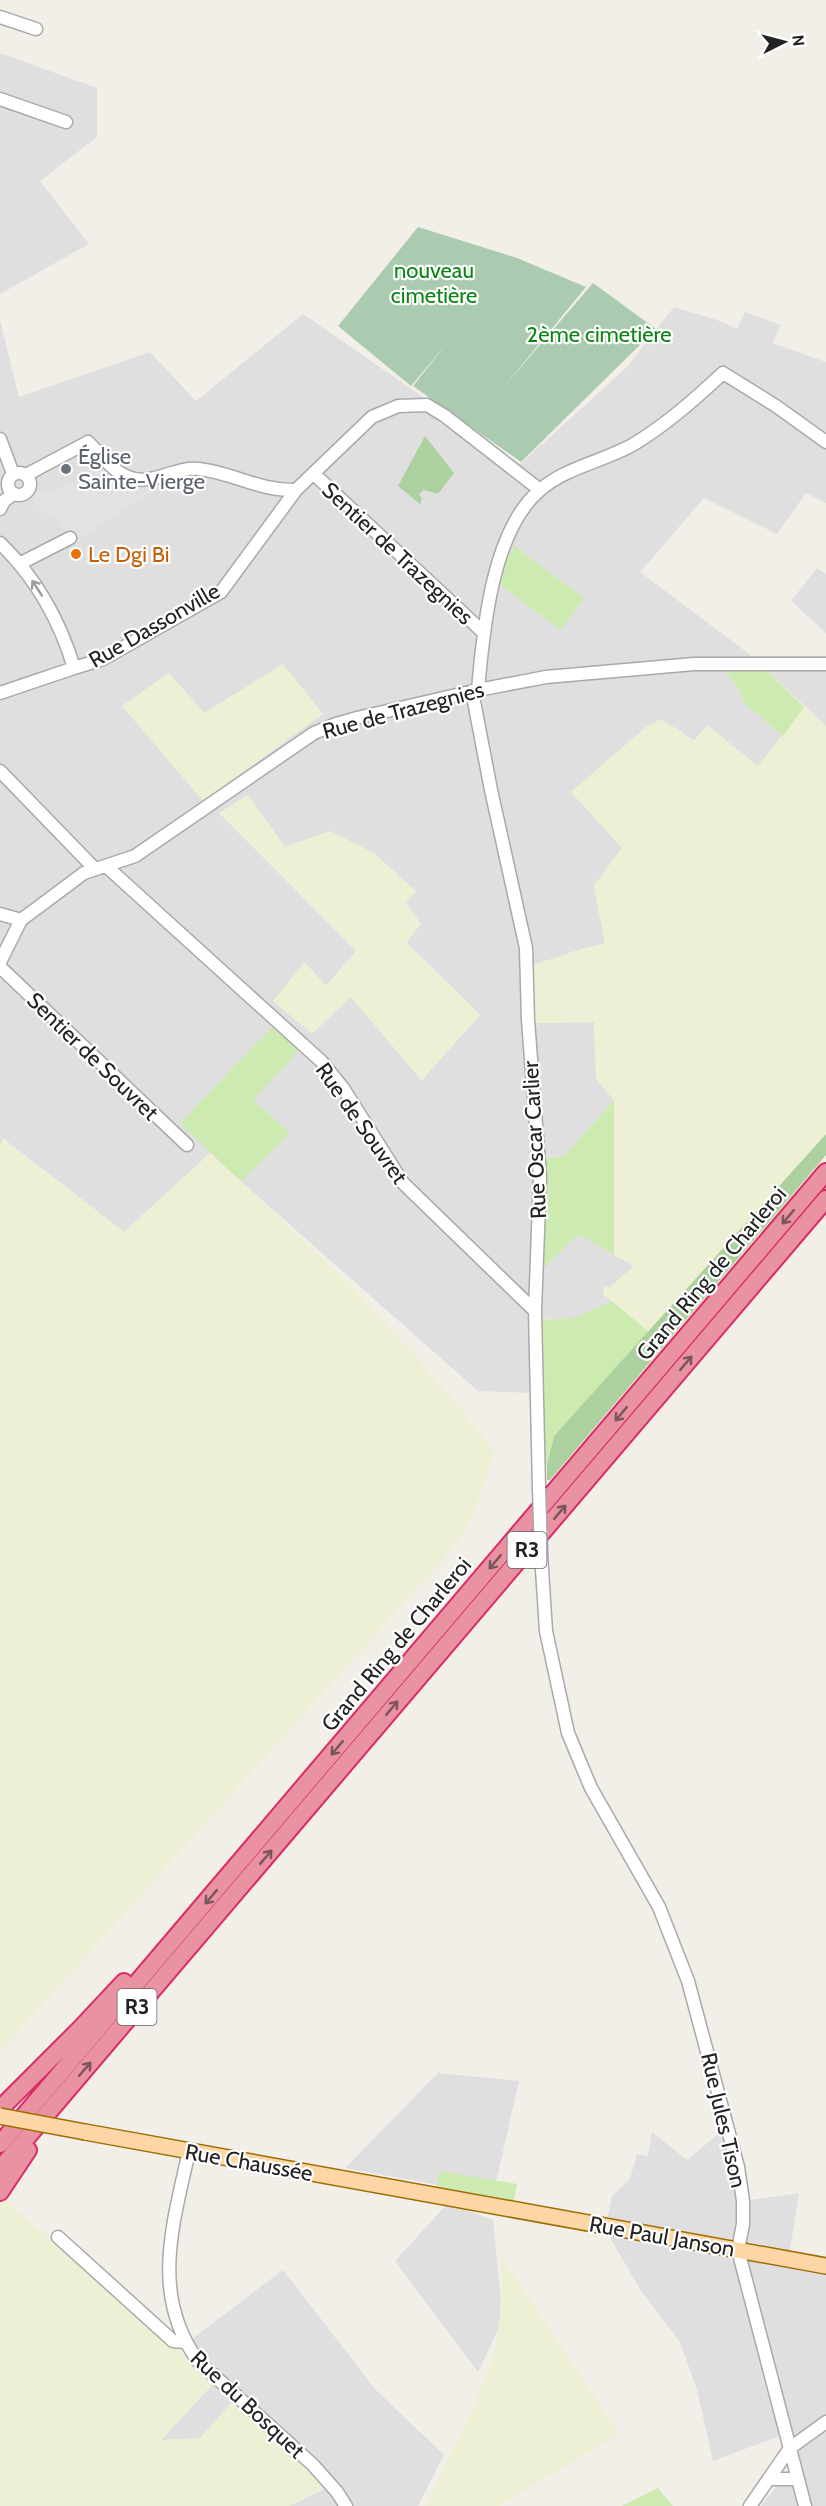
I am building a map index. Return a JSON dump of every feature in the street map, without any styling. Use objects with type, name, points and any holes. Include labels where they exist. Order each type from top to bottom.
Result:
[{"type":"highway","name":"Grand Ring de Charleroi","points":[[0,2144],[826,1172]]},
{"type":"highway","name":"Grand Ring de Charleroi","points":[[0,2169],[826,1199]]},
{"type":"highway","points":[[0,2109],[79,2030],[157,1946],[176,1937]]},
{"type":"highway","points":[[0,2192],[31,2146],[47,2114]]},
{"type":"main road","name":"Rue Chaussée","points":[[0,2116],[499,2207]]},
{"type":"main road","name":"Rue Paul Janson","points":[[499,2207],[826,2266]]},
{"type":"street","points":[[0,17],[36,29]]},
{"type":"street","points":[[0,99],[66,122]]},
{"type":"street","points":[[540,490],[556,479],[633,445],[677,414],[723,374],[776,406],[826,442]]},
{"type":"street","name":"Rue Dassonville","points":[[0,693],[104,659],[221,592],[296,490],[372,417],[398,406],[427,405],[445,416],[540,490]]},
{"type":"street","points":[[0,440],[13,474],[7,485],[8,495],[0,509]]},
{"type":"street","points":[[13,474],[26,475],[88,442],[109,464],[134,479],[150,479],[178,471],[198,469],[276,491],[296,490]]},
{"type":"street","name":"Sentier de Trazegnies","points":[[314,474],[483,632]]},
{"type":"street","points":[[8,495],[20,496],[28,492],[30,483],[26,475]]},
{"type":"street","name":"Rue Oscar Carlier","points":[[540,490],[527,504],[515,524],[497,563],[483,632],[475,690],[491,790],[526,948],[528,1020],[540,1177],[535,1311],[541,1554],[546,1631]]},
{"type":"street","points":[[0,534],[4,547],[50,608],[65,639],[74,668]]},
{"type":"street","points":[[19,564],[70,538]]},
{"type":"street","name":"Rue de Trazegnies","points":[[21,920],[100,867],[135,856],[314,733],[336,724],[475,690],[546,677],[694,664],[826,664]]},
{"type":"street","name":"Rue de Souvret","points":[[0,771],[100,867],[321,1061],[349,1096],[403,1183],[535,1311]]},
{"type":"street","points":[[0,914],[21,920],[0,963]]},
{"type":"street","name":"Sentier de Souvret","points":[[0,967],[187,1144]]},
{"type":"street","name":"Rue Jules Tison","points":[[546,1631],[567,1733],[591,1788],[659,1907],[688,1981],[738,2167],[743,2213],[738,2250],[805,2506]]},
{"type":"street","name":"Rue du Bosquet","points":[[189,2151],[169,2252],[168,2275],[174,2318],[184,2342],[198,2361],[313,2465],[346,2506]]},
{"type":"street","points":[[58,2236],[173,2341],[184,2342]]},
{"type":"street","points":[[750,2506],[790,2448],[826,2422]]},
{"type":"street","points":[[769,2480],[798,2478]]},
{"type":"shaded area","points":[[0,53],[97,88],[97,137],[40,181],[89,244],[0,294]]},
{"type":"shaded area","points":[[674,307],[717,320],[737,329],[745,312],[781,325],[772,343],[826,362],[826,503],[806,493],[777,534],[704,498],[640,572],[752,656],[826,656],[826,726],[763,667],[725,670],[740,691],[743,702],[783,736],[758,766],[707,726],[694,741],[675,727],[622,848],[594,886],[605,943],[568,953],[533,1023],[594,1022],[596,1079],[614,1100],[564,1156],[547,1157],[541,1269],[579,1234],[634,1266],[603,1294],[612,1301],[574,1318],[531,1320],[533,1393],[478,1391],[210,1154],[124,1232],[4,1139],[0,1145],[0,320],[19,397],[150,352],[196,401],[303,314],[520,464],[626,368]],"holes":[[[282,665],[203,800],[204,714]],[[248,796],[285,847],[406,942],[480,1015],[422,1080],[351,997],[274,1001],[305,963],[326,986],[356,951],[220,813]]]},
{"type":"shaded area","points":[[98,459],[121,478],[181,473],[73,543],[53,514],[45,515],[28,498],[35,488],[48,494],[97,470]]},
{"type":"shaded area","points":[[817,568],[826,574],[826,633],[791,601]]},
{"type":"shaded area","points":[[438,2073],[519,2081],[493,2195],[345,2168]]},
{"type":"shaded area","points":[[724,2129],[737,2202],[799,2193],[788,2263],[826,2270],[826,2506],[761,2506],[789,2471],[779,2436],[713,2461],[697,2390],[680,2342],[640,2289],[605,2229],[612,2196],[630,2179],[637,2154],[648,2156],[652,2132],[687,2160]]},
{"type":"shaded area","points":[[448,2203],[493,2220],[503,2320],[478,2372],[395,2261]]},
{"type":"shaded area","points":[[283,2270],[376,2390],[444,2455],[418,2506],[289,2506],[335,2484],[241,2393],[200,2439],[161,2440],[221,2375],[189,2341]]},
{"type":"green space","points":[[418,227],[517,258],[586,287],[502,389],[593,283],[656,329],[521,462],[413,386],[447,343],[411,386],[338,326]]},
{"type":"green space","points":[[425,436],[454,473],[438,494],[424,490],[419,494],[422,499],[420,504],[398,486]]},
{"type":"green space","points":[[514,546],[584,598],[561,630],[500,585],[503,568]]},
{"type":"green space","points":[[283,664],[323,714],[203,801],[122,706],[169,673],[204,713]]},
{"type":"green space","points":[[763,667],[804,707],[783,736],[743,702],[740,691],[724,669]]},
{"type":"green space","points":[[804,707],[826,726],[826,1134],[649,1332],[603,1294],[604,1287],[610,1287],[634,1266],[614,1255],[614,1100],[596,1079],[594,1022],[532,1023],[531,965],[605,943],[594,886],[622,848],[571,792],[646,727],[661,719],[694,741],[707,725],[758,766]]},
{"type":"green space","points":[[248,795],[285,847],[330,831],[374,853],[416,891],[406,903],[421,924],[406,943],[480,1015],[421,1080],[351,997],[312,1034],[273,1001],[304,963],[326,986],[356,951],[219,813]]},
{"type":"green space","points":[[272,1027],[299,1050],[253,1100],[290,1133],[241,1181],[180,1123]]},
{"type":"green space","points":[[614,1100],[614,1255],[579,1234],[541,1270],[542,1158],[564,1156]]},
{"type":"green space","points":[[826,1134],[826,1155],[550,1480],[547,1480],[547,1465],[554,1436]]},
{"type":"green space","points":[[3,1139],[124,1232],[210,1153],[353,1287],[449,1394],[495,1452],[473,1516],[455,1546],[0,2052],[0,1145]]},
{"type":"green space","points":[[612,1301],[649,1332],[554,1436],[547,1465],[545,1465],[541,1320],[574,1318]]},
{"type":"green space","points":[[440,2171],[517,2184],[513,2205],[435,2190]]},
{"type":"green space","points":[[4,2199],[215,2382],[161,2440],[200,2438],[233,2401],[326,2488],[289,2506],[0,2506],[0,2207]]},
{"type":"green space","points":[[502,2257],[619,2434],[499,2506],[426,2506],[471,2413],[493,2358],[500,2317]]},
{"type":"green space","points":[[658,2488],[673,2506],[622,2506]]},
{"type":"place","name":"Église Sainte-Vierge","points":[[66,469]]},
{"type":"place","name":"Le Dgi Bi","points":[[76,554]]},
{"type":"park label","name":"nouveau cimetière","points":[[434,282]]},
{"type":"park label","name":"2ème cimetière","points":[[599,334]]}]
